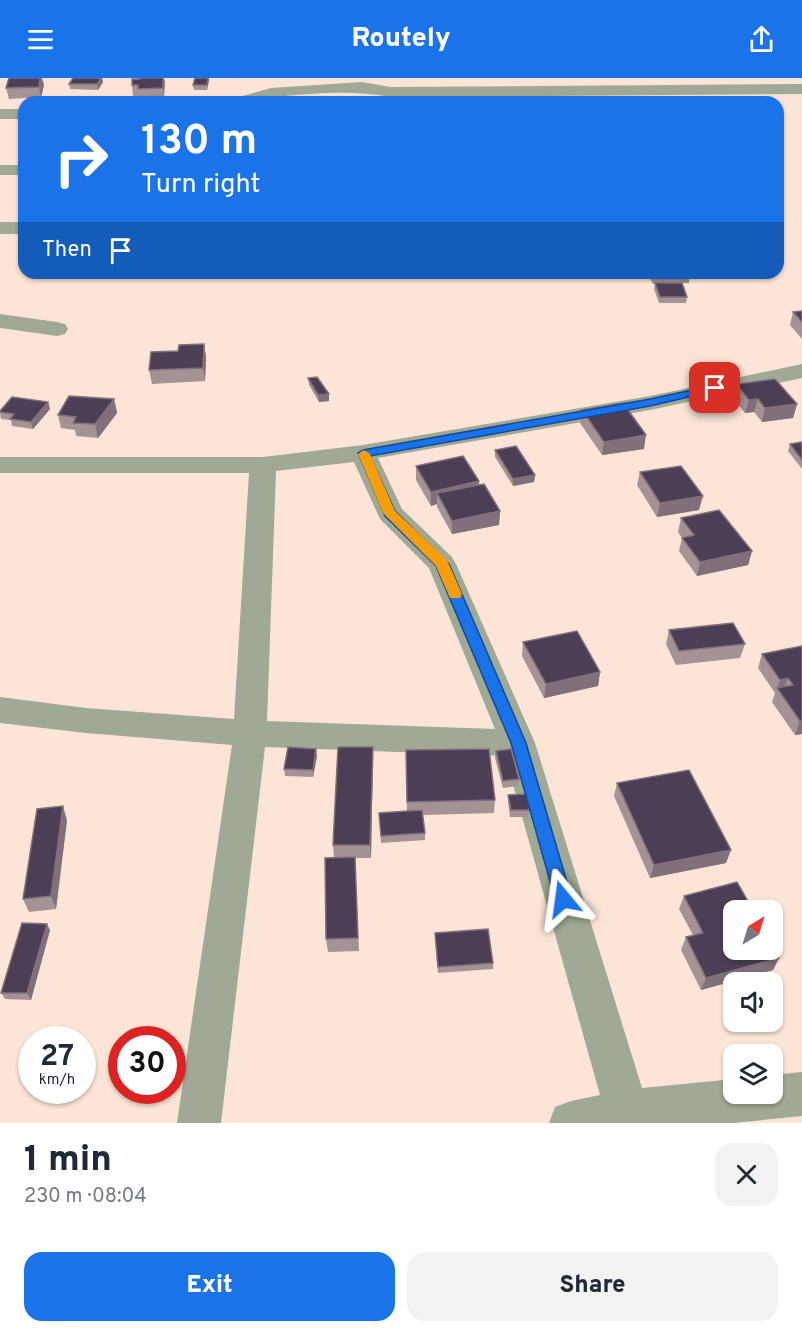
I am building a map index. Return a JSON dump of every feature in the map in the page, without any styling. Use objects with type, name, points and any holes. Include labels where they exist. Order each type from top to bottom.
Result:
[{"type":"street","points":[[434,96],[616,92],[729,83],[802,89]]},
{"type":"street","points":[[260,96],[321,88],[362,87],[385,96]]},
{"type":"street","points":[[0,114],[18,114]]},
{"type":"street","points":[[0,170],[18,170]]},
{"type":"street","points":[[0,228],[18,228]]},
{"type":"street","points":[[0,321],[57,328]]},
{"type":"street","points":[[0,465],[263,465],[363,453],[650,403],[802,371]]},
{"type":"street","points":[[363,453],[390,513],[442,564],[518,743],[627,1112]]},
{"type":"street","points":[[199,1123],[250,734],[263,465]]},
{"type":"street","points":[[0,710],[47,717],[250,734],[416,742],[518,743]]},
{"type":"street","points":[[571,1123],[627,1112],[802,1094]]},
{"type":"building","points":[[9,78],[40,78],[39,87],[6,88]]},
{"type":"building","points":[[73,78],[101,78],[97,84],[69,84]]},
{"type":"building","points":[[163,78],[163,88],[138,89],[138,85],[132,85],[132,79]]},
{"type":"building","points":[[195,78],[208,78],[207,85],[193,85]]},
{"type":"building","points":[[655,283],[682,283],[687,297],[660,297]]},
{"type":"building","points":[[802,311],[802,322],[793,312]]},
{"type":"building","points":[[204,344],[203,368],[149,370],[151,352],[178,351],[179,345]]},
{"type":"building","points":[[317,377],[329,394],[318,395],[308,378]]},
{"type":"building","points":[[775,379],[797,404],[765,408],[758,399],[749,400],[736,384]]},
{"type":"building","points":[[69,396],[114,399],[95,424],[73,423],[76,417],[58,415]]},
{"type":"building","points":[[12,397],[48,402],[31,422],[10,419],[14,414],[0,412]]},
{"type":"building","points":[[623,403],[646,435],[604,442],[582,410]]},
{"type":"building","points":[[802,442],[802,460],[790,444]]},
{"type":"building","points":[[516,446],[535,475],[513,479],[495,450]]},
{"type":"building","points":[[463,456],[479,481],[431,492],[416,466]]},
{"type":"building","points":[[681,466],[703,496],[660,503],[640,472]]},
{"type":"building","points":[[484,484],[500,511],[452,521],[437,493]]},
{"type":"building","points":[[719,510],[752,551],[700,562],[682,538],[694,535],[681,518]]},
{"type":"building","points":[[733,623],[745,644],[679,651],[669,630]]},
{"type":"building","points":[[577,631],[600,672],[546,684],[523,642]]},
{"type":"building","points":[[802,646],[802,721],[800,721],[777,688],[793,685],[788,678],[780,680],[762,654]]},
{"type":"building","points":[[288,747],[316,749],[313,770],[284,769]]},
{"type":"building","points":[[338,747],[373,747],[370,845],[333,845]]},
{"type":"building","points":[[489,749],[495,800],[407,802],[406,750]]},
{"type":"building","points":[[511,749],[519,779],[503,781],[496,751]]},
{"type":"building","points":[[689,770],[731,850],[654,865],[617,783]]},
{"type":"building","points":[[527,794],[529,810],[511,810],[508,795]]},
{"type":"building","points":[[63,806],[51,896],[23,899],[37,809]]},
{"type":"building","points":[[422,810],[425,833],[381,836],[379,813]]},
{"type":"building","points":[[355,857],[358,938],[326,939],[325,858]]},
{"type":"building","points":[[737,882],[747,900],[723,900],[723,960],[772,960],[706,978],[686,937],[703,933],[684,896]]},
{"type":"building","points":[[22,923],[47,924],[27,993],[1,993]]},
{"type":"building","points":[[488,929],[493,963],[438,967],[435,933]]},
{"type":"slow traffic","points":[[364,454],[390,513],[442,564],[455,594]]},
{"type":"route","points":[[563,899],[518,743],[442,564],[390,513],[363,453],[650,403],[715,388]]}]
